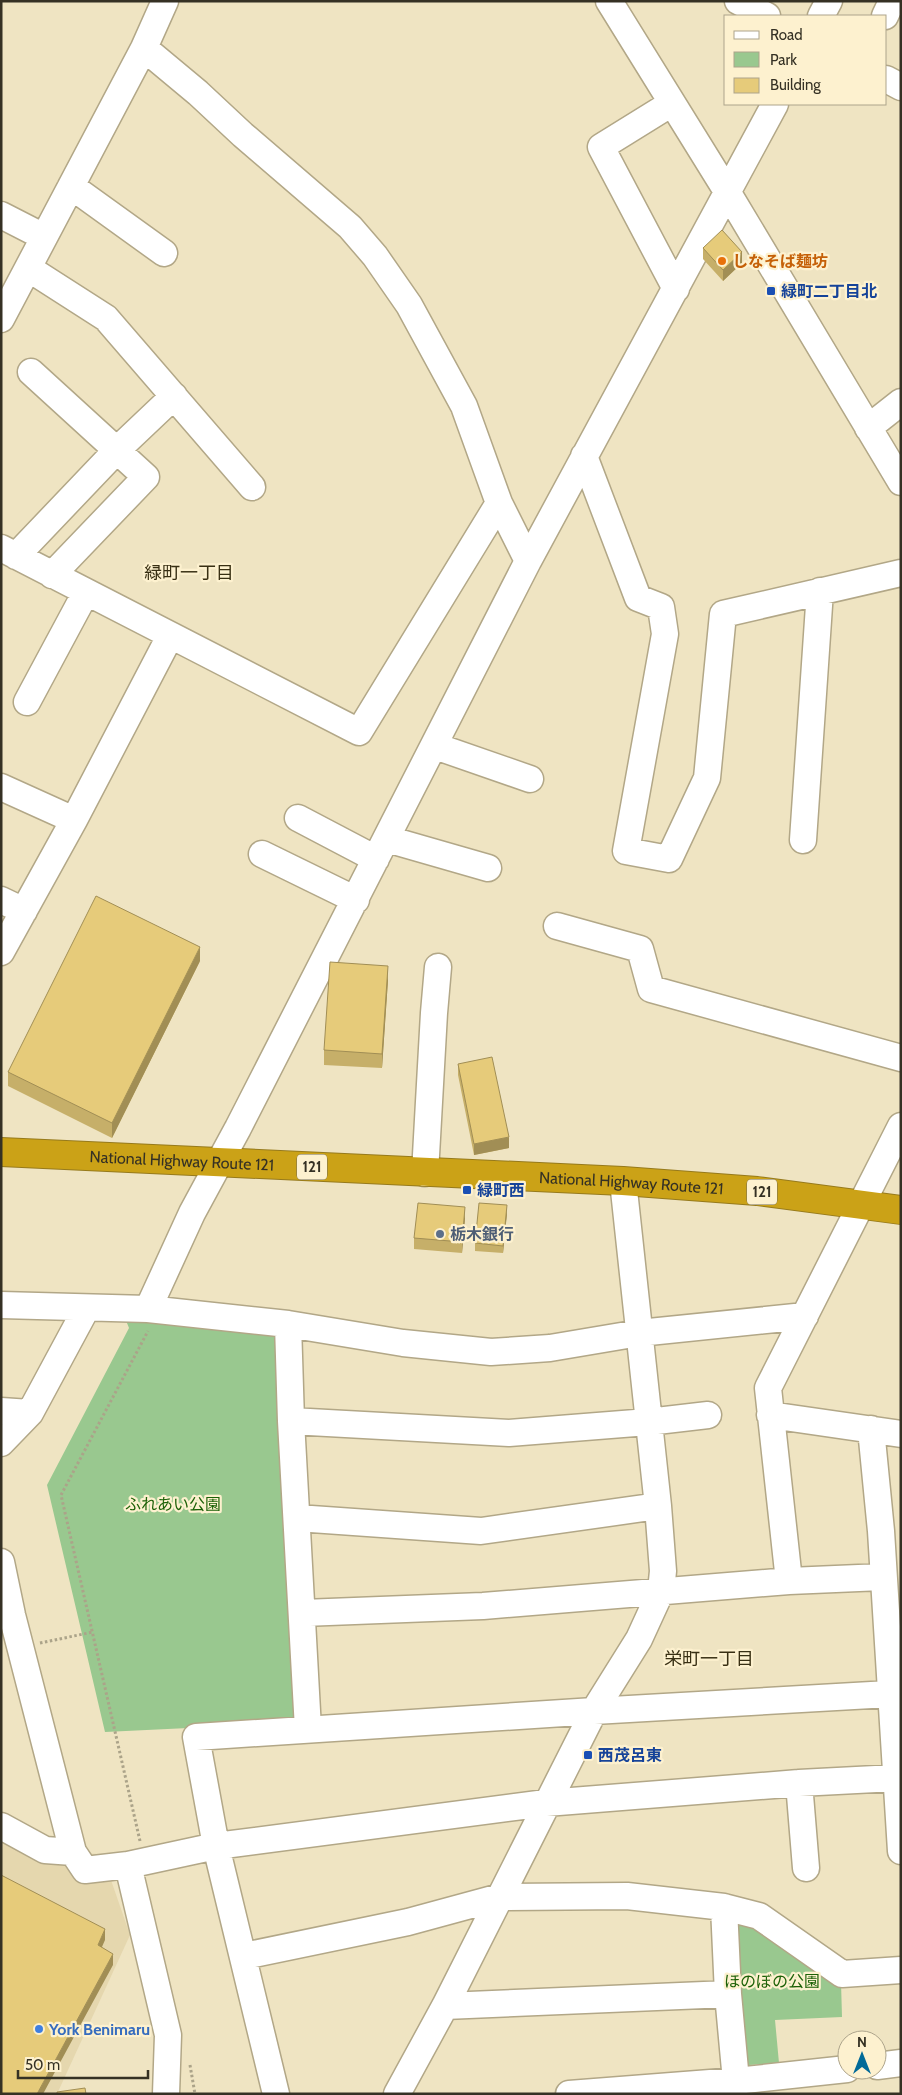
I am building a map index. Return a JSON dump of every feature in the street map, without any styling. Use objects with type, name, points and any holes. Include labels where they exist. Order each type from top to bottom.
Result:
[{"type":"highway","name":"National Highway Route 121","points":[[1,1152],[623,1182],[757,1191],[901,1210]]},
{"type":"street","points":[[1,319],[144,48],[165,1]]},
{"type":"street","points":[[609,1],[728,193],[901,482]]},
{"type":"street","points":[[738,1],[765,15]]},
{"type":"street","points":[[822,15],[829,1]]},
{"type":"street","points":[[885,15],[892,1]]},
{"type":"street","points":[[144,48],[198,93],[243,135],[350,228],[375,256],[409,306],[464,406],[499,502],[528,561]]},
{"type":"street","points":[[887,80],[901,87]]},
{"type":"street","points":[[672,103],[601,148],[676,289]]},
{"type":"street","points":[[149,1318],[192,1213],[356,900],[528,561],[774,105]]},
{"type":"street","points":[[71,186],[164,253]]},
{"type":"street","points":[[1,215],[44,237]]},
{"type":"street","points":[[28,268],[106,318],[252,487]]},
{"type":"street","points":[[31,372],[146,476],[52,575]]},
{"type":"street","points":[[174,396],[9,552],[358,732],[499,502]]},
{"type":"street","points":[[868,428],[901,402]]},
{"type":"street","points":[[584,456],[638,598],[661,607],[665,634],[626,851],[668,859],[706,778],[723,614],[901,573]]},
{"type":"street","points":[[804,840],[820,591]]},
{"type":"street","points":[[27,702],[86,592]]},
{"type":"street","points":[[1,952],[12,906],[74,820],[170,636]]},
{"type":"street","points":[[435,746],[530,779]]},
{"type":"street","points":[[1,787],[74,820]]},
{"type":"street","points":[[298,818],[382,849],[488,868]]},
{"type":"street","points":[[262,854],[356,900]]},
{"type":"street","points":[[557,926],[640,949],[651,989],[901,1058]]},
{"type":"street","points":[[425,1173],[438,966]]},
{"type":"street","points":[[788,1581],[768,1388],[901,1126]]},
{"type":"street","points":[[397,2094],[444,2006],[594,1711],[639,1638],[661,1591],[663,1572],[658,1506],[623,1182]]},
{"type":"street","points":[[1,1305],[86,1309],[149,1318],[288,1324],[403,1343],[491,1352],[550,1348],[639,1333],[805,1316]]},
{"type":"street","points":[[1,1442],[30,1414],[86,1309]]},
{"type":"street","points":[[288,1324],[291,1421],[308,1729]]},
{"type":"street","points":[[1,1411],[30,1414]]},
{"type":"street","points":[[291,1421],[509,1433],[648,1422],[708,1415]]},
{"type":"street","points":[[770,1415],[901,1434]]},
{"type":"street","points":[[871,1429],[891,1531],[882,1577],[893,1636],[890,1694],[896,1735],[895,1778],[901,1851]]},
{"type":"street","points":[[297,1518],[481,1531],[658,1506]]},
{"type":"street","points":[[1,1562],[11,1650],[73,1852],[85,1870],[135,1857],[546,1803],[799,1783],[895,1778]]},
{"type":"street","points":[[303,1613],[483,1606],[788,1581],[882,1577]]},
{"type":"street","points":[[276,2094],[216,1846],[196,1737],[890,1694]]},
{"type":"street","points":[[799,1783],[806,1868]]},
{"type":"street","points":[[1,1826],[44,1850],[73,1852]]},
{"type":"street","points":[[135,1857],[168,2035],[166,2094]]},
{"type":"street","points":[[244,1956],[408,1922],[500,1897],[628,1896],[724,1907],[759,1916],[842,1974],[901,1970]]},
{"type":"street","points":[[724,1907],[728,1994],[736,2081]]},
{"type":"street","points":[[444,2006],[728,1994]]},
{"type":"street","points":[[887,2065],[901,2064]]},
{"type":"street","points":[[569,2094],[736,2081],[837,2070]]},
{"type":"path","points":[[135,1857],[93,1632],[61,1495],[149,1318]]},
{"type":"path","points":[[11,1650],[93,1632]]},
{"type":"shaded area","name":"York Benimaru","points":[[1,1832],[44,1852],[102,1854],[130,1935],[57,2094],[1,2094]]},
{"type":"green space","name":"ふれあい公園","points":[[125,1318],[271,1332],[283,1344],[302,1714],[293,1723],[105,1732],[47,1485],[129,1328]]},
{"type":"green space","name":"ほのぼの公園","points":[[742,1915],[841,1982],[842,2017],[775,2020],[779,2063],[749,2065],[741,2059],[731,1921]]},
{"type":"building","points":[[722,230],[742,252],[723,270],[703,248]]},
{"type":"building","points":[[96,896],[200,947],[112,1123],[8,1072]]},
{"type":"building","points":[[330,962],[388,966],[382,1054],[324,1050]]},
{"type":"building","points":[[492,1057],[509,1137],[474,1144],[458,1064]]},
{"type":"building","name":"栃木銀行","points":[[418,1203],[465,1207],[462,1242],[414,1238]]},
{"type":"building","points":[[479,1203],[507,1205],[503,1246],[475,1243]]},
{"type":"building","name":"York Benimaru","points":[[1,1875],[105,1929],[98,1945],[113,1954],[37,2094],[1,2093]]},
{"type":"building","points":[[85,2088],[86,2094],[57,2094],[57,2092]]},
{"type":"place","name":"しなそば麺坊","points":[[722,261]]},
{"type":"place","name":"緑町二丁目北","points":[[771,291]]},
{"type":"place","name":"緑町西","points":[[467,1190]]},
{"type":"place","name":"栃木銀行","points":[[440,1234]]},
{"type":"place","name":"西茂呂東","points":[[588,1755]]},
{"type":"place","name":"York Benimaru","points":[[39,2029]]},
{"type":"district","name":"緑町一丁目","points":[[189,573]]},
{"type":"district","name":"栄町一丁目","points":[[709,1659]]}]
